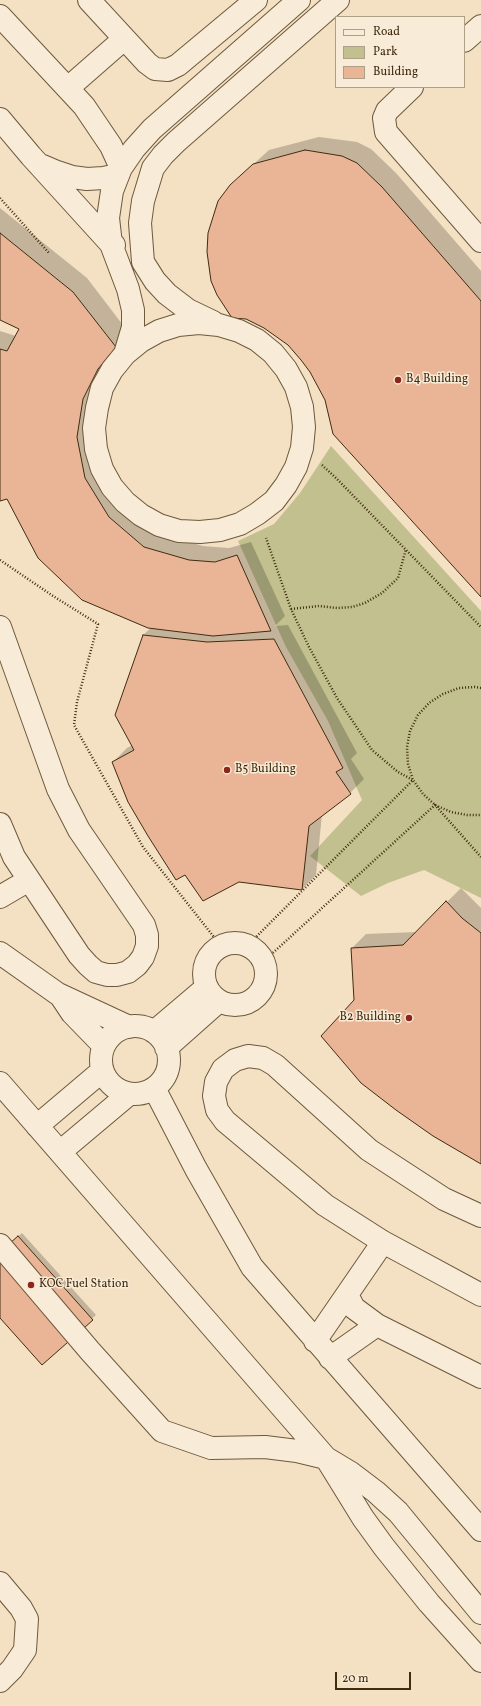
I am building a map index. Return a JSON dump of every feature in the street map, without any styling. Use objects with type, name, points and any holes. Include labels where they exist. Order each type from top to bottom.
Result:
[{"type":"lane","points":[[89,0],[124,39],[155,69],[168,70],[178,64],[256,0]]},
{"type":"lane","points":[[125,354],[133,327],[133,310],[128,289],[111,244],[108,218],[112,191],[119,171],[134,149],[152,129],[299,0]]},
{"type":"lane","points":[[219,325],[199,323],[178,325],[159,331],[141,341],[125,354],[112,370],[102,388],[96,408],[94,428],[96,449],[102,468],[112,487],[141,515],[159,525],[179,531],[200,532],[220,530],[240,524],[257,514],[274,501],[286,485],[296,467],[302,448],[304,427],[302,406],[296,387],[286,369],[273,353],[257,340],[239,331],[219,325],[188,310],[167,294],[155,281],[143,262],[140,224],[143,201],[153,168],[163,155],[338,0]]},
{"type":"lane","points":[[0,16],[68,88],[98,126],[111,146],[119,171]]},
{"type":"lane","points":[[465,40],[481,26]]},
{"type":"lane","points":[[68,88],[124,39]]},
{"type":"lane","points":[[411,88],[386,111],[384,118],[386,132],[481,241]]},
{"type":"lane","points":[[0,118],[31,156],[111,244],[121,249],[132,248],[141,242]]},
{"type":"lane","points":[[31,156],[44,166],[72,177],[95,179],[119,171]]},
{"type":"lane","points":[[0,627],[58,789],[79,830],[144,925],[147,935],[147,946],[143,957],[137,965],[128,972],[117,975],[107,975],[96,972],[88,965],[79,955],[29,880],[7,861],[0,824]]},
{"type":"lane","points":[[0,897],[29,880]]},
{"type":"lane","points":[[234,943],[248,945],[258,952],[264,961],[267,972],[266,983],[260,993],[252,1001],[241,1005],[230,1005],[213,994],[204,976],[206,964],[212,954],[221,946],[234,943]]},
{"type":"lane","points":[[0,953],[58,994],[129,1027]]},
{"type":"lane","points":[[58,994],[72,1013],[104,1046]]},
{"type":"lane","points":[[160,1040],[213,994]]},
{"type":"lane","points":[[129,1027],[142,1027],[160,1040],[169,1059],[167,1070],[162,1080],[154,1088],[142,1093],[129,1094],[120,1091],[113,1086],[102,1071],[101,1054],[104,1046],[110,1037],[119,1030],[129,1027]]},
{"type":"lane","points":[[481,1216],[444,1199],[369,1150],[275,1064],[262,1058],[248,1056],[234,1060],[223,1070],[216,1082],[214,1096],[217,1110],[225,1121],[325,1205],[383,1242],[481,1295]]},
{"type":"lane","points":[[37,1126],[102,1071]]},
{"type":"lane","points":[[0,1084],[326,1458],[363,1518],[384,1547],[429,1603],[481,1661]]},
{"type":"lane","points":[[154,1088],[196,1169],[252,1267],[481,1530]]},
{"type":"lane","points":[[60,1152],[129,1094]]},
{"type":"lane","points":[[315,1341],[383,1242]]},
{"type":"lane","points":[[0,1245],[90,1351],[162,1431],[211,1448],[265,1447],[297,1451],[326,1458],[352,1474],[376,1492],[398,1512],[481,1614]]},
{"type":"lane","points":[[347,1295],[354,1308],[377,1325],[481,1377]]},
{"type":"lane","points":[[330,1358],[377,1325]]},
{"type":"lane","points":[[429,1603],[453,1580]]},
{"type":"lane","points":[[0,1583],[21,1608],[27,1619],[25,1650],[0,1681]]},
{"type":"path","points":[[0,198],[49,253]]},
{"type":"path","points":[[302,448],[337,479],[481,627]]},
{"type":"path","points":[[257,514],[291,609],[309,647],[337,698],[372,750],[398,772],[413,780]]},
{"type":"path","points":[[291,609],[319,606],[337,608],[352,607],[365,603],[382,593],[398,578],[406,549]]},
{"type":"path","points":[[0,560],[52,596],[98,624],[77,702],[74,725],[143,847],[221,946]]},
{"type":"path","points":[[481,688],[459,688],[443,694],[429,703],[418,715],[410,731],[407,748],[408,764],[413,780],[423,794],[435,805],[481,857]]},
{"type":"path","points":[[248,945],[413,780]]},
{"type":"path","points":[[435,805],[450,812],[467,816],[481,814]]},
{"type":"path","points":[[264,961],[435,805]]},
{"type":"green space","points":[[331,446],[481,611],[481,898],[424,870],[388,883],[361,896],[310,856],[362,800],[328,721],[286,647],[238,541],[274,524],[300,493]]},
{"type":"building","name":"B4 Building","points":[[305,150],[342,156],[357,163],[382,187],[481,301],[481,597],[333,434],[325,400],[310,372],[301,360],[288,345],[264,328],[246,319],[232,318],[217,295],[211,281],[207,252],[208,233],[218,201],[230,185],[253,164]]},
{"type":"building","points":[[0,233],[73,292],[116,347],[98,369],[83,399],[77,437],[85,478],[109,517],[144,547],[189,560],[215,562],[237,555],[271,631],[213,636],[148,628],[82,600],[38,558],[7,499],[0,501],[0,349],[7,351],[19,329],[0,320]]},
{"type":"building","name":"B5 Building","points":[[143,635],[207,642],[274,639],[343,768],[336,772],[351,794],[309,826],[302,890],[239,882],[203,901],[185,875],[176,880],[148,836],[128,802],[112,762],[134,750],[115,715]]},
{"type":"building","name":"B2 Building","points":[[446,901],[462,918],[481,933],[481,1164],[433,1136],[361,1083],[321,1036],[354,1000],[351,948],[403,945]]},
{"type":"building","name":"KOC Fuel Station","points":[[18,1236],[93,1320],[42,1365],[0,1318],[0,1252]]},
{"type":"place","name":"B4 Building","points":[[398,380]]},
{"type":"place","name":"B5 Building","points":[[227,770]]},
{"type":"place","name":"B2 Building","points":[[409,1018]]},
{"type":"place","name":"KOC Fuel Station","points":[[31,1285]]}]
